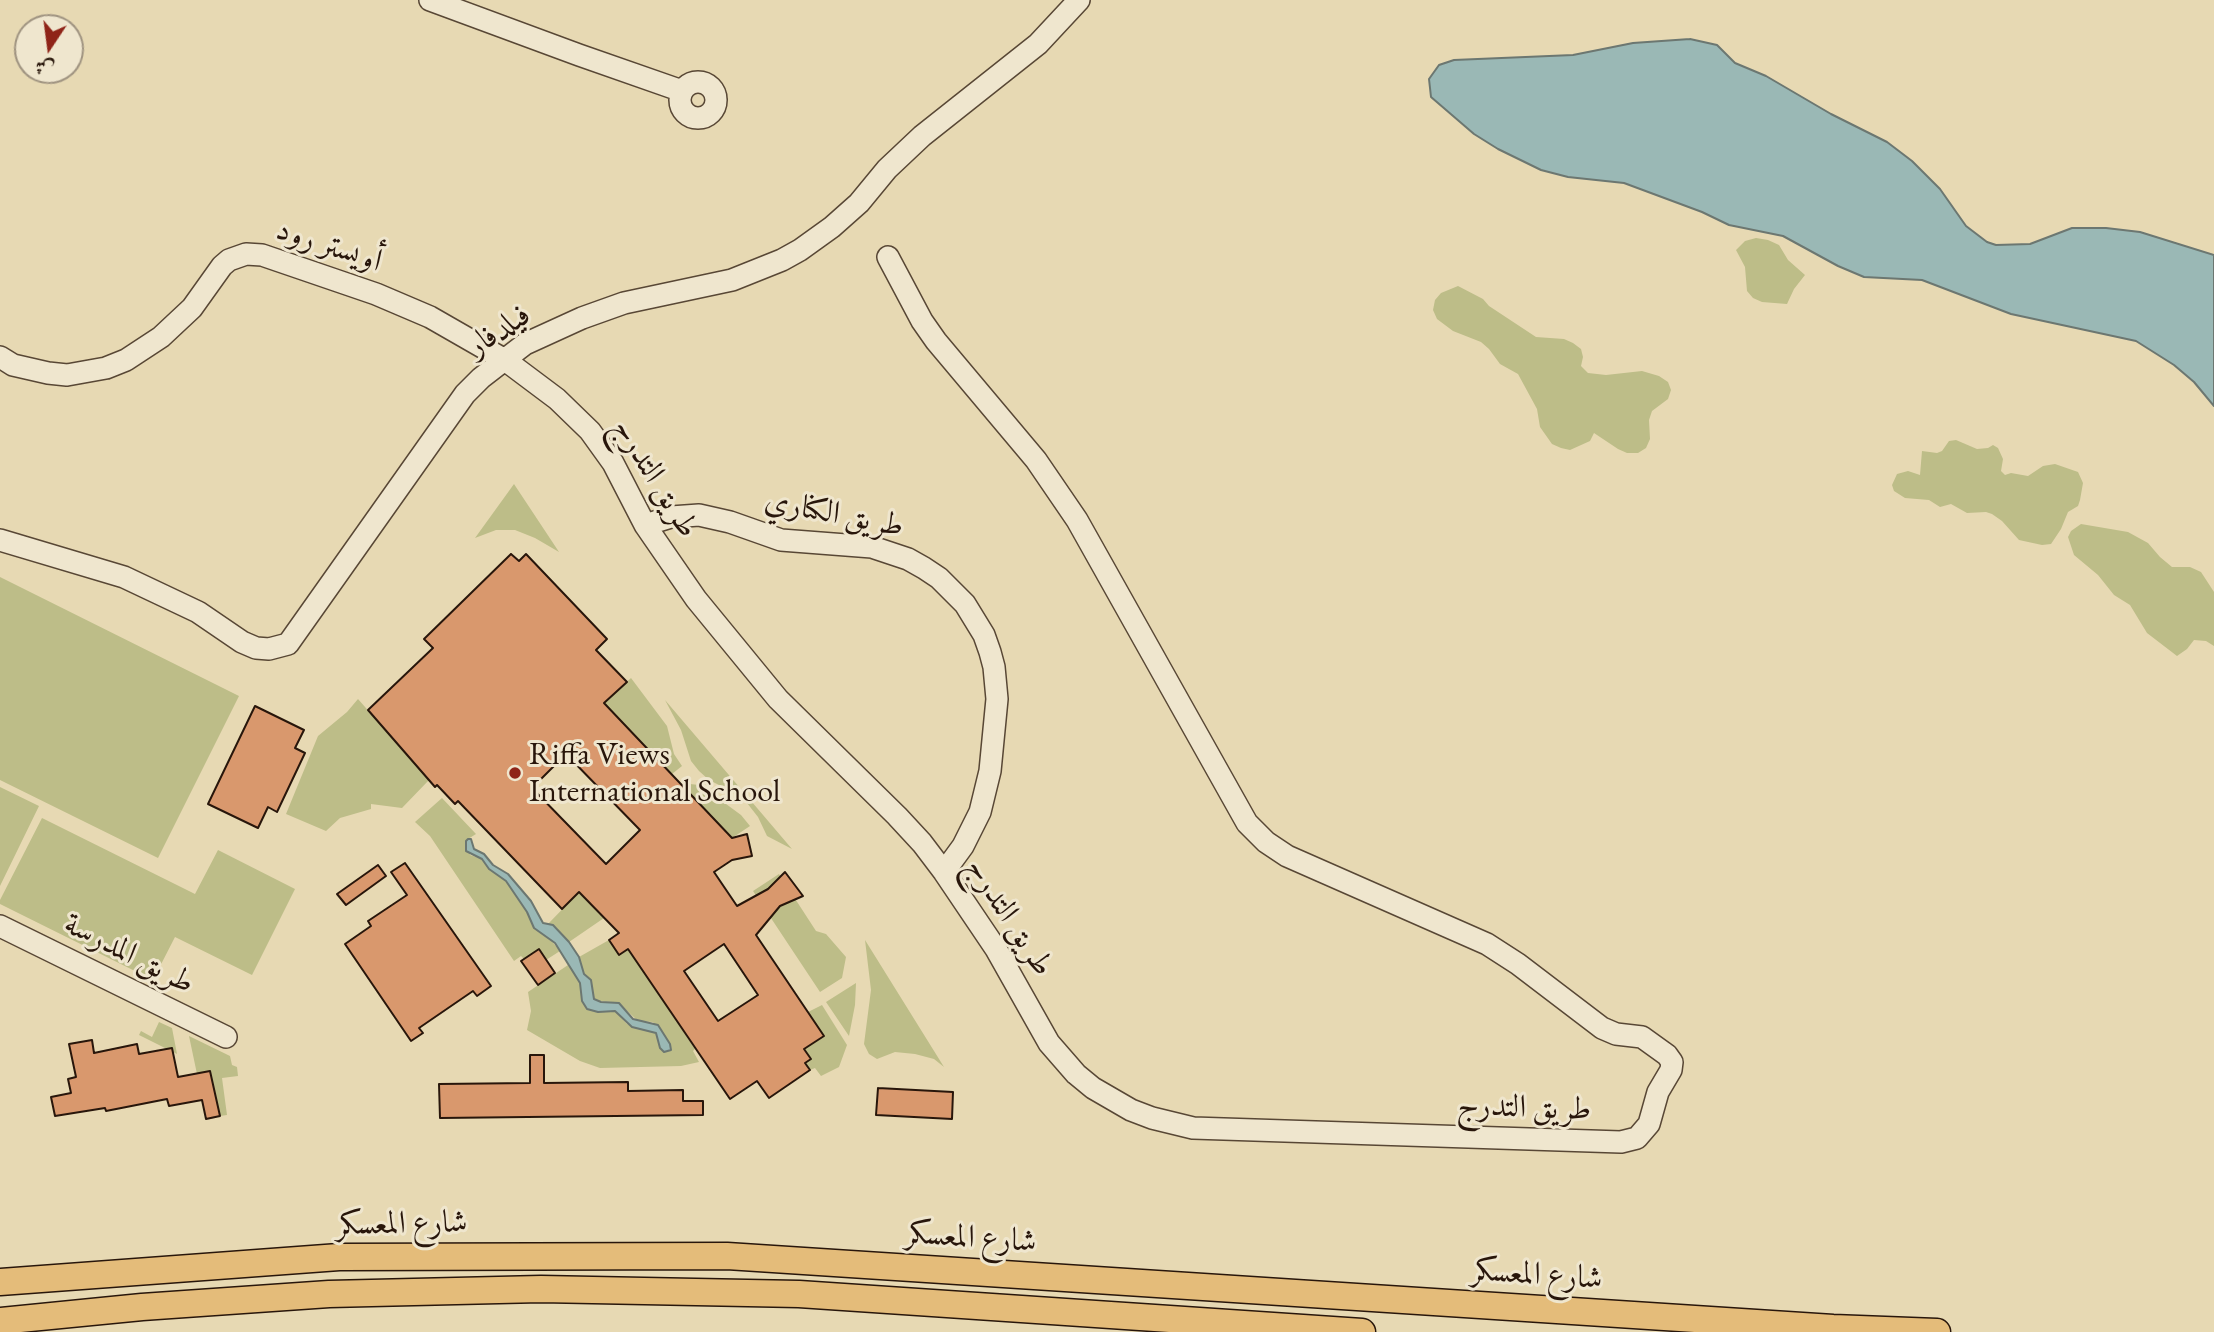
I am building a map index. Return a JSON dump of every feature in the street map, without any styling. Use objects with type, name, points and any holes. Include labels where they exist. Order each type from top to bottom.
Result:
[{"type":"main road","name":"شارع المعسكر","points":[[0,1282],[339,1257],[727,1256],[1833,1328],[1937,1332]]},
{"type":"main road","points":[[0,1321],[142,1307],[329,1294],[541,1289],[799,1294],[1362,1332]]},
{"type":"street","points":[[430,0],[682,90]]},
{"type":"street","name":"فيلدفار","points":[[0,540],[124,577],[198,612],[242,642],[256,648],[280,648],[295,635],[465,394],[481,378],[525,344],[582,318],[624,303],[732,279],[782,260],[800,250],[832,227],[859,202],[887,169],[922,136],[1038,44],[1079,0]]},
{"type":"street","name":"أويستر رود","points":[[0,357],[13,365],[48,373],[76,374],[106,368],[144,349],[177,323],[229,260],[254,254],[403,304],[457,331],[505,360]]},
{"type":"street","name":"طريق التدرج","points":[[505,360],[557,399],[590,431],[614,463],[645,526],[696,599],[778,699],[897,816],[944,872],[996,949],[1039,1027],[1061,1058],[1076,1074],[1102,1094],[1152,1118],[1214,1130],[1594,1142],[1630,1141],[1643,1132],[1649,1124],[1658,1092],[1672,1066],[1668,1055],[1642,1037],[1616,1034],[1602,1028],[1518,964],[1487,944],[1287,856],[1266,842],[1247,823],[1077,520],[1036,460],[936,341],[922,321],[888,257]]},
{"type":"street","name":"طريق الكناري","points":[[645,526],[671,517],[699,515],[730,522],[781,540],[872,547],[908,559],[924,568],[946,584],[965,604],[984,635],[990,652],[997,699],[990,771],[983,802],[971,831],[944,872]]},
{"type":"street","name":"طريق المدرسة","points":[[1,926],[226,1037]]},
{"type":"green space","points":[[1756,238],[1779,245],[1788,260],[1805,275],[1787,304],[1762,302],[1747,291],[1745,267],[1736,250],[1745,241]]},
{"type":"green space","points":[[1458,286],[1483,299],[1489,306],[1536,337],[1564,339],[1573,343],[1581,349],[1581,366],[1588,373],[1606,375],[1642,371],[1668,382],[1671,390],[1668,399],[1652,411],[1649,420],[1650,439],[1646,448],[1638,453],[1627,453],[1594,433],[1590,441],[1570,450],[1552,444],[1540,427],[1537,409],[1518,374],[1500,364],[1481,342],[1453,331],[1437,319],[1433,310],[1435,300],[1441,293]]},
{"type":"green space","points":[[1956,440],[1977,449],[1993,445],[1998,448],[2003,459],[2001,471],[2005,475],[2011,473],[2028,476],[2043,466],[2055,464],[2078,472],[2083,483],[2078,506],[2068,512],[2051,544],[2042,545],[2019,540],[1992,514],[1967,513],[1951,504],[1940,507],[1929,500],[1905,498],[1894,491],[1892,485],[1897,474],[1908,471],[1920,475],[1922,451],[1937,453],[1942,451],[1949,441]]},
{"type":"green space","points":[[514,484],[559,552],[515,530],[496,530],[475,538]]},
{"type":"green space","points":[[2081,524],[2128,532],[2148,543],[2172,567],[2190,567],[2201,572],[2214,592],[2214,646],[2206,641],[2194,640],[2177,656],[2147,633],[2130,605],[2114,595],[2098,575],[2074,555],[2068,537],[2071,531]]},
{"type":"green space","points":[[0,577],[239,696],[158,858],[0,780]]},
{"type":"green space","points":[[631,678],[667,726],[674,754],[682,766],[672,774],[604,703]]},
{"type":"green space","points":[[358,699],[429,780],[402,808],[371,804],[371,809],[340,818],[326,831],[286,814],[318,736]]},
{"type":"green space","points":[[665,700],[792,849],[767,836],[758,817],[747,803],[699,771],[691,761],[681,730]]},
{"type":"green space","points":[[690,784],[699,785],[722,801],[741,815],[750,826],[732,838],[685,789]]},
{"type":"green space","points":[[0,787],[39,806],[0,886]]},
{"type":"green space","points":[[442,798],[476,834],[468,839],[470,855],[482,859],[489,869],[506,881],[527,912],[534,928],[549,938],[560,951],[546,960],[539,949],[524,959],[521,956],[514,961],[430,836],[415,822]]},
{"type":"green space","points":[[42,818],[195,894],[218,850],[295,889],[252,975],[175,937],[153,980],[0,904]]},
{"type":"green space","points":[[779,874],[816,931],[826,934],[846,957],[842,978],[820,992],[753,891]]},
{"type":"green space","points":[[579,892],[604,918],[569,942],[556,927],[548,924]]},
{"type":"green space","points":[[609,940],[619,955],[628,949],[695,1049],[693,1051],[699,1062],[681,1066],[600,1068],[580,1061],[527,1030],[531,1011],[528,992],[568,965],[580,983],[582,1001],[598,1012],[615,1011],[627,1024],[656,1033],[664,1052],[670,1044],[653,1022],[638,1021],[622,1006],[597,1001],[592,996],[592,984],[584,974],[579,957]]},
{"type":"green space","points":[[865,940],[944,1067],[934,1059],[915,1054],[895,1052],[877,1059],[869,1054],[864,1044],[871,990]]},
{"type":"green space","points":[[856,983],[855,1005],[849,1036],[826,1002]]},
{"type":"green space","points":[[822,1005],[847,1045],[839,1067],[821,1076],[815,1068],[810,1070],[805,1063],[811,1059],[804,1049],[824,1036],[808,1012]]},
{"type":"green space","points":[[159,1022],[172,1028],[177,1054],[139,1035],[141,1031],[152,1037]]},
{"type":"green space","points":[[189,1036],[230,1056],[232,1065],[237,1067],[238,1076],[222,1078],[227,1115],[220,1116],[210,1071],[197,1074]]},
{"type":"water","points":[[1690,39],[1717,45],[1735,63],[1766,76],[1831,114],[1887,142],[1912,161],[1940,189],[1966,226],[1987,242],[1996,245],[2030,244],[2072,228],[2106,228],[2140,232],[2214,255],[2214,406],[2194,382],[2174,365],[2136,341],[2011,314],[1922,280],[1864,277],[1783,236],[1729,225],[1624,183],[1568,177],[1541,170],[1474,134],[1431,97],[1429,79],[1439,65],[1454,60],[1573,55],[1633,43]]},
{"type":"water","points":[[468,839],[471,839],[474,849],[508,874],[531,901],[543,923],[553,925],[569,942],[579,957],[584,974],[591,980],[594,999],[619,1003],[633,1019],[658,1025],[671,1050],[664,1052],[660,1048],[656,1033],[632,1027],[615,1011],[598,1012],[587,1009],[582,1001],[580,983],[555,943],[534,928],[527,912],[506,881],[489,869],[482,859],[466,851]]},
{"type":"building","points":[[511,554],[519,561],[526,554],[607,639],[596,650],[627,682],[604,703],[732,838],[747,834],[752,856],[732,860],[714,872],[737,906],[768,889],[785,872],[803,896],[780,906],[756,935],[824,1036],[804,1049],[811,1059],[805,1063],[810,1070],[769,1098],[757,1081],[730,1099],[628,949],[619,955],[609,940],[619,933],[579,892],[562,909],[458,801],[455,804],[437,785],[435,787],[368,710],[433,648],[424,639]],"holes":[[[566,754],[640,830],[606,864],[532,788]],[[724,944],[758,995],[718,1021],[684,971]]]},
{"type":"building","points":[[255,706],[304,730],[295,748],[305,753],[277,812],[268,807],[258,828],[208,804]]},
{"type":"building","points":[[405,863],[491,986],[477,996],[473,991],[419,1028],[423,1033],[411,1041],[345,944],[371,926],[368,921],[407,895],[391,872]]},
{"type":"building","points":[[378,865],[386,876],[346,905],[337,894]]},
{"type":"building","points":[[539,949],[555,973],[538,985],[521,961]]},
{"type":"building","points":[[92,1040],[94,1053],[137,1044],[139,1054],[172,1048],[178,1077],[210,1071],[220,1116],[206,1119],[202,1100],[169,1106],[167,1099],[106,1111],[105,1108],[55,1116],[51,1097],[71,1093],[68,1079],[76,1077],[69,1044]]},
{"type":"building","points":[[530,1055],[544,1055],[544,1083],[628,1082],[628,1091],[683,1090],[683,1101],[703,1101],[703,1115],[440,1118],[439,1084],[530,1083]]},
{"type":"building","points":[[878,1088],[953,1092],[952,1119],[876,1115]]},
{"type":"place","name":"Riffa Views International School","points":[[515,773]]}]
